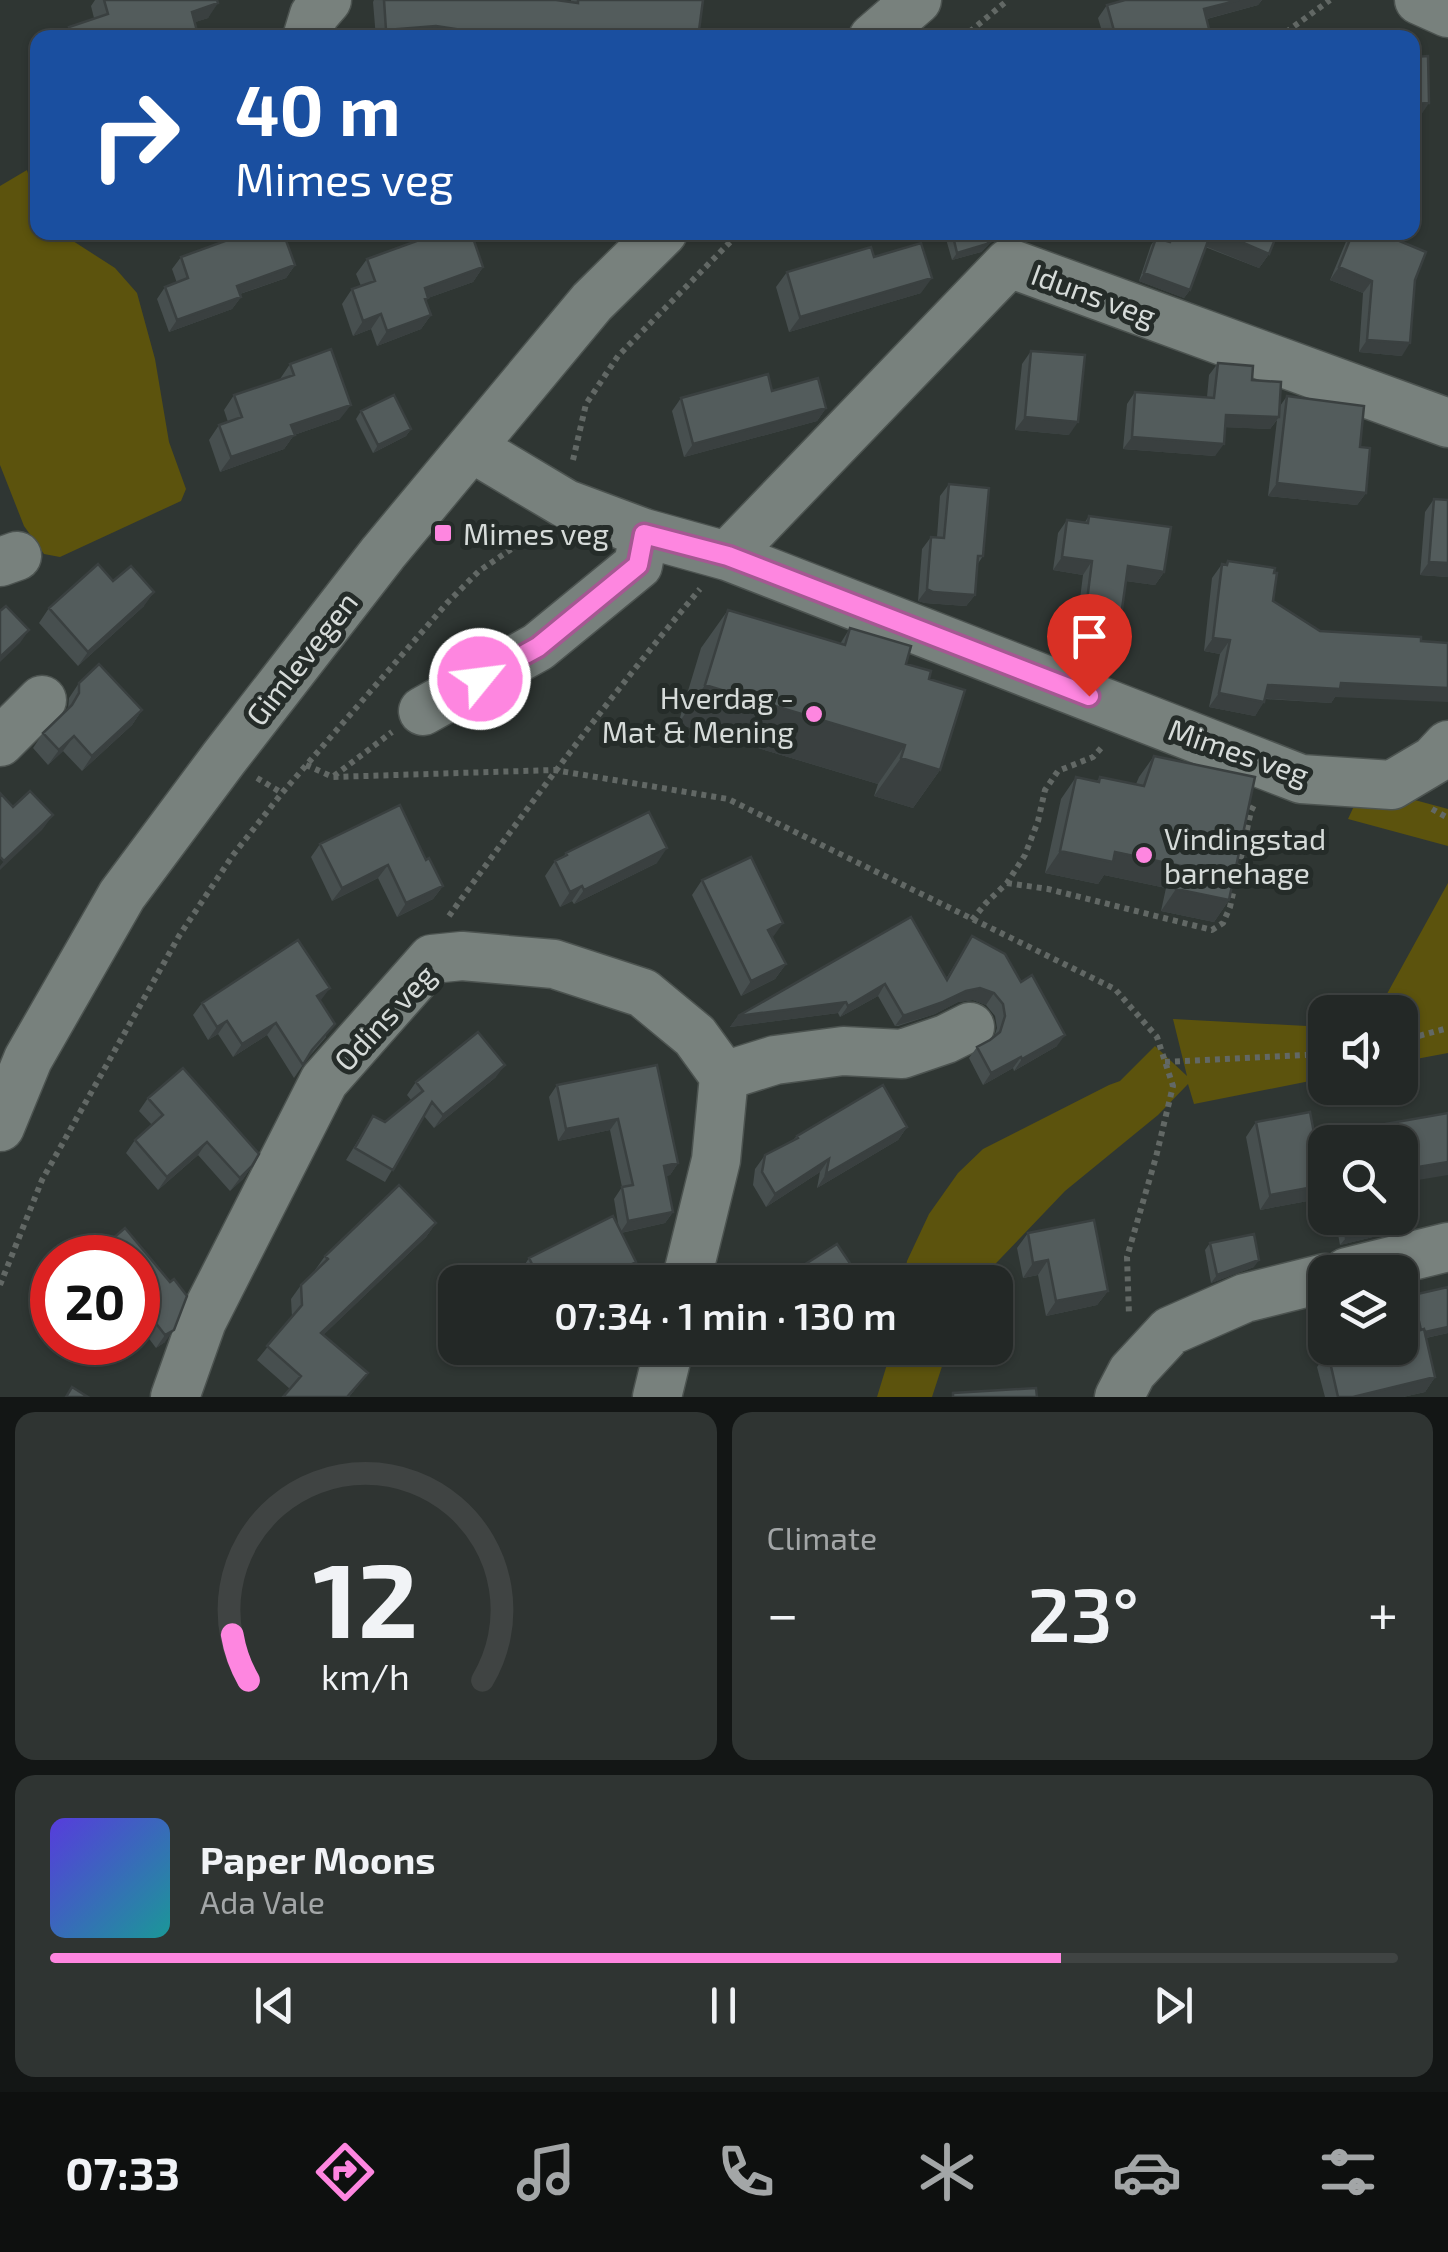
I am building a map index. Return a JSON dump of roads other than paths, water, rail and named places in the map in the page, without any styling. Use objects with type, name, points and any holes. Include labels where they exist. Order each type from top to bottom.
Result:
[{"type":"street","points":[[309,30],[314,15],[327,0]]},
{"type":"street","points":[[882,30],[918,0]]},
{"type":"street","points":[[1419,0],[1448,13]]},
{"type":"street","name":"Gimlevegen","points":[[0,1127],[14,1060],[122,896],[384,553],[592,302],[655,240]]},
{"type":"street","name":"Iduns veg","points":[[728,556],[1009,263],[1448,423]]},
{"type":"street","name":"Mimes veg","points":[[472,448],[566,504],[644,534],[728,556],[1302,779],[1392,785],[1434,760],[1448,745]]},
{"type":"street","points":[[423,711],[538,647],[638,565],[644,534]]},
{"type":"street","points":[[0,742],[42,700]]},
{"type":"street","name":"Odins veg","points":[[176,1397],[202,1321],[324,1081],[432,959],[462,956],[554,964],[643,993],[695,1036],[724,1076]]},
{"type":"street","points":[[690,1265],[716,1160],[724,1076],[775,1060],[843,1051],[902,1054],[970,1026]]},
{"type":"street","points":[[1416,1255],[1448,1247]]},
{"type":"street","points":[[1126,1384],[1170,1331],[1245,1298],[1308,1282]]},
{"type":"street","points":[[657,1397],[665,1365]]},
{"type":"place","name":"Mimes veg","points":[[443,533]]},
{"type":"place","name":"Hverdag - Mat & Mening","points":[[814,714]]},
{"type":"place","name":"Vindingstad barnehage","points":[[1144,855]]}]
